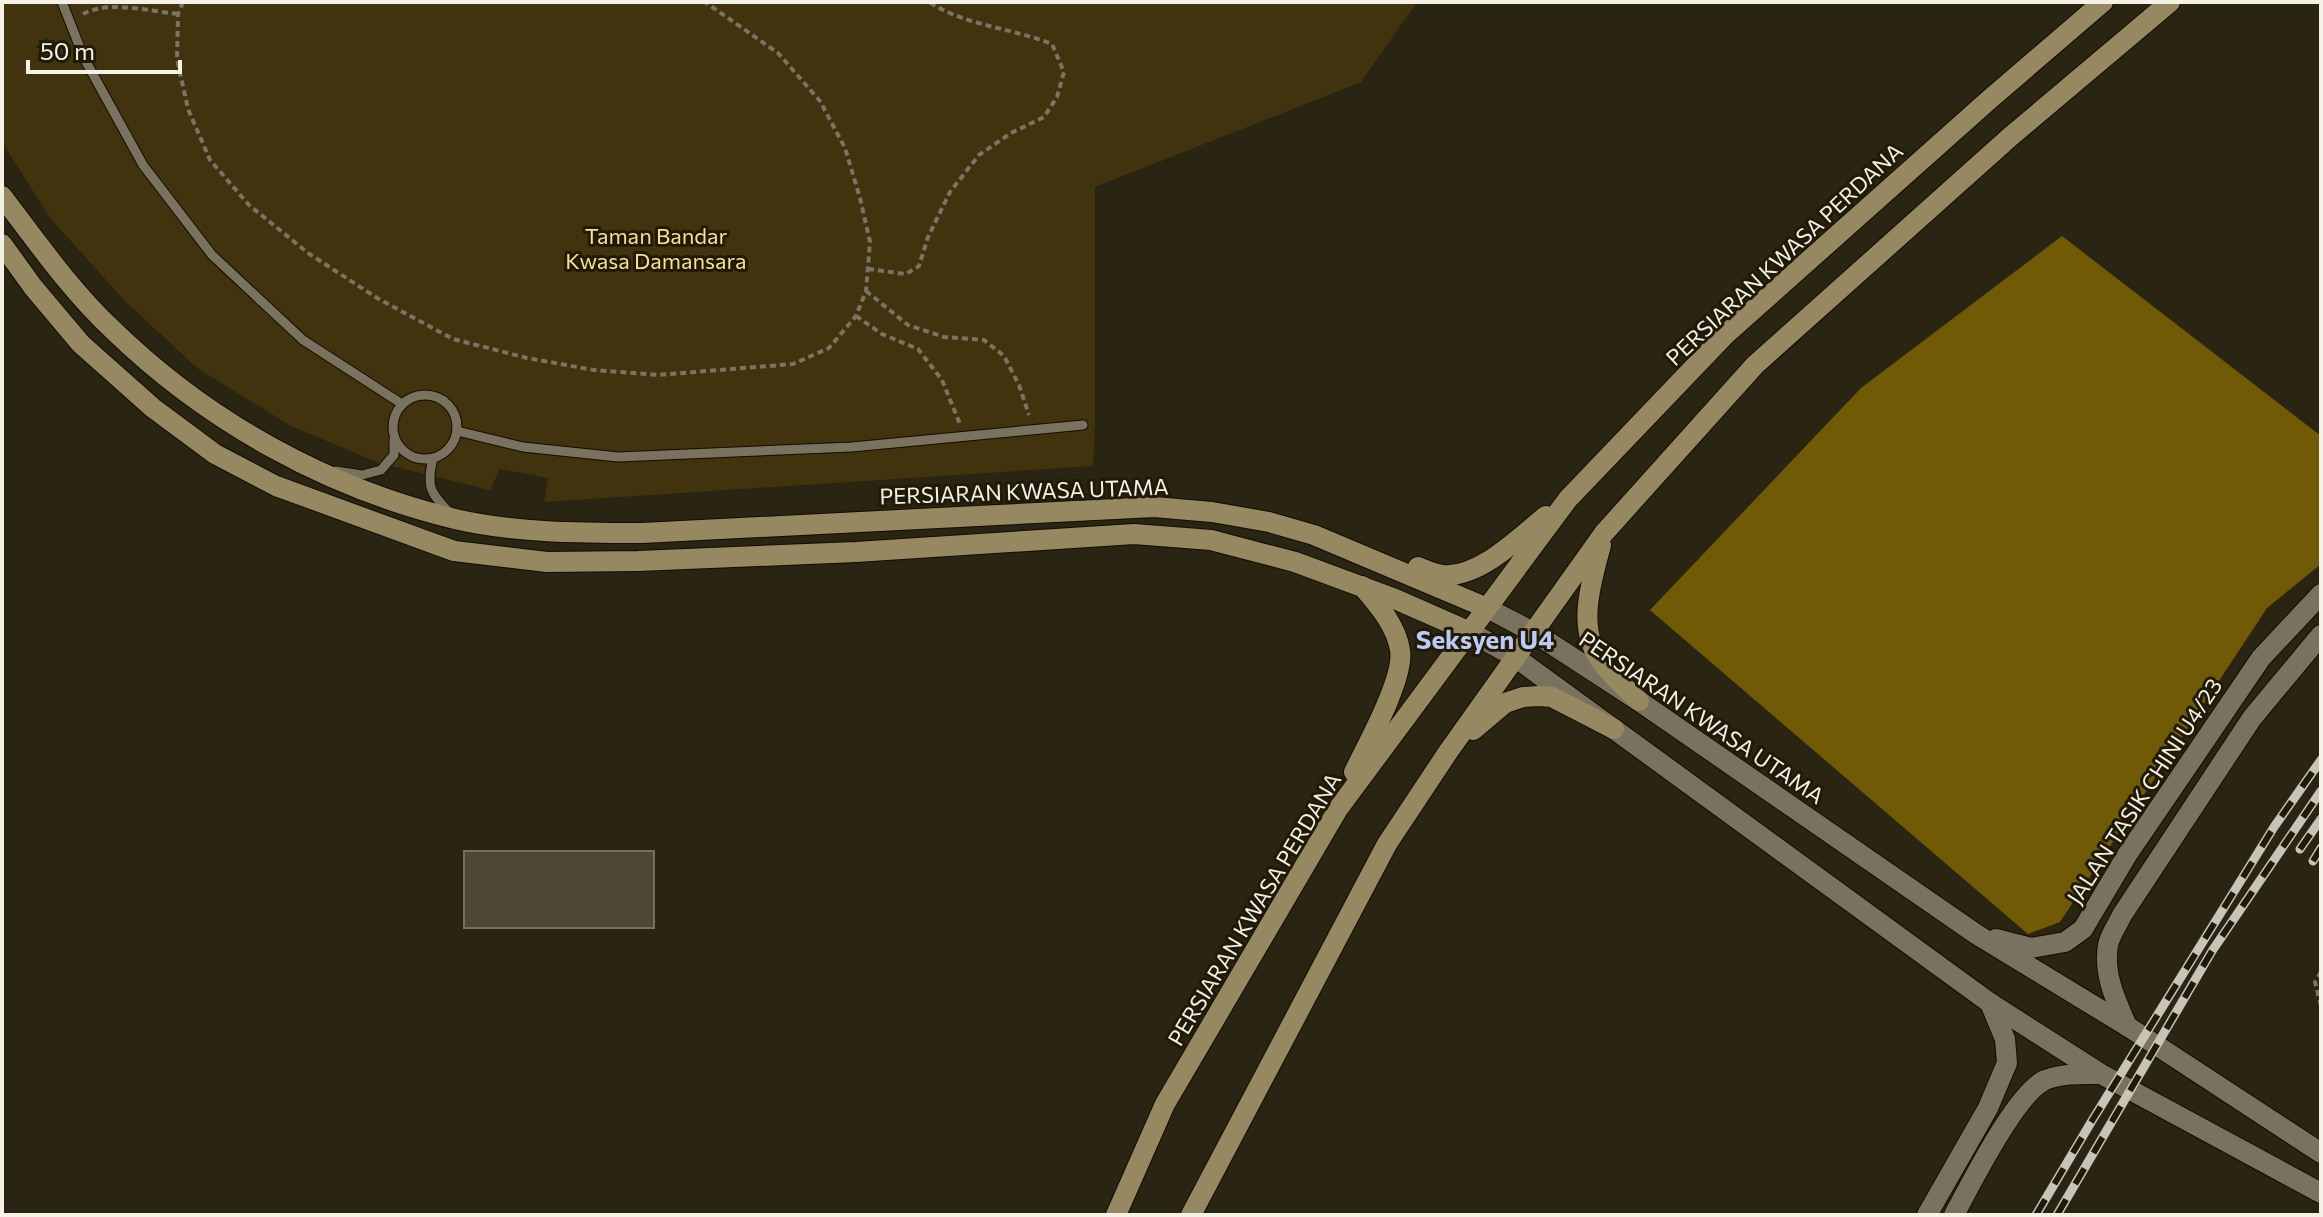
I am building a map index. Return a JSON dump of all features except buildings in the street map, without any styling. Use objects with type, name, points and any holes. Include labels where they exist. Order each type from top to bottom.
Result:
[{"type":"main road","name":"PERSIARAN KWASA PERDANA","points":[[1116,1215],[1165,1104],[1338,809],[1568,499],[1725,335],[2103,2]]},
{"type":"main road","points":[[1191,1215],[1387,844],[1448,752],[1604,533],[1755,365],[2010,137],[2170,2]]},
{"type":"main road","name":"PERSIARAN KWASA UTAMA","points":[[2,196],[56,268],[113,331],[174,383],[245,434],[305,465],[373,494],[456,519],[563,533],[642,533],[1154,507],[1212,512],[1269,522],[1314,535],[1487,608]]},
{"type":"main road","points":[[2,244],[81,344],[153,408],[215,454],[276,486],[454,551],[547,562],[638,561],[856,552],[1134,534],[1211,540],[1295,562],[1362,586],[1470,632]]},
{"type":"main road","points":[[1314,535],[1442,575],[1463,573],[1481,566],[1568,499]]},
{"type":"main road","points":[[1604,533],[1590,587],[1588,620],[1591,644],[1600,661],[1639,701]]},
{"type":"main road","points":[[1338,809],[1398,678],[1401,654],[1396,635],[1384,614],[1362,586]]},
{"type":"main road","points":[[1448,752],[1505,703],[1523,697],[1552,697],[1614,729]]},
{"type":"street","name":"JALAN TASIK CHINI U4/23","points":[[1976,934],[2031,948],[2065,942],[2083,929],[2127,855],[2261,658],[2321,594]]},
{"type":"street","name":"PERSIARAN KWASA UTAMA","points":[[1487,608],[1533,632],[1639,701],[1976,934],[2127,1026],[2321,1153]]},
{"type":"street","points":[[1470,632],[1515,657],[1990,1003],[2101,1074],[2321,1193]]},
{"type":"street","points":[[2127,1026],[2112,992],[2108,943],[2122,915],[2252,718],[2321,635]]},
{"type":"street","points":[[1927,1215],[1988,1108],[2007,1063],[2005,1039],[1990,1003]]},
{"type":"street","points":[[1954,1215],[2023,1097],[2042,1081],[2065,1075],[2101,1074]]},
{"type":"lane","points":[[62,2],[84,58],[143,165],[212,255],[303,340],[402,404]]},
{"type":"lane","points":[[305,465],[362,475],[381,470],[394,455],[393,424],[402,404],[420,395],[439,398],[453,412],[457,431],[454,442],[433,458],[416,458],[406,453],[394,435]]},
{"type":"lane","points":[[457,431],[523,447],[618,457],[852,447],[1083,425]]},
{"type":"lane","points":[[433,458],[428,478],[433,496],[456,519]]},
{"type":"path","points":[[183,2],[178,14],[177,59],[188,109],[210,160],[249,205],[308,253],[377,298],[453,339],[527,358],[594,370],[658,375],[793,364],[829,348],[856,316],[866,291],[870,242],[860,198],[845,148],[820,101],[778,53],[705,2]]},
{"type":"path","points":[[868,269],[906,274],[919,266],[928,237],[950,192],[979,155],[1011,133],[1044,117],[1057,97],[1064,72],[1052,44],[1024,33],[984,26],[929,2]]},
{"type":"path","points":[[70,21],[92,9],[114,5],[178,14]]},
{"type":"path","points":[[866,291],[908,325],[944,337],[984,340],[1004,356],[1019,385],[1033,430]]},
{"type":"path","points":[[856,316],[882,334],[918,349],[942,380],[966,437]]},
{"type":"path","points":[[2321,972],[2315,982],[2321,1006]]},
{"type":"green space","name":"Taman Bandar Kwasa Damansara","points":[[2,2],[1417,2],[1361,82],[1095,187],[1093,466],[544,502],[548,478],[500,469],[490,490],[379,463],[291,426],[197,368],[125,301],[50,218],[2,142]]},
{"type":"shaded area","points":[[2062,236],[2321,436],[2321,564],[2267,608],[2060,922],[2028,934],[1650,610],[1861,388]]},
{"type":"railway","points":[[2036,1215],[2274,827],[2321,760]]},
{"type":"railway","points":[[2057,1215],[2212,951],[2321,791]]},
{"type":"railway","points":[[2300,849],[2321,819]]},
{"type":"railway","points":[[2313,861],[2321,848]]},
{"type":"district","name":"Seksyen U4","points":[[1485,638]]}]
